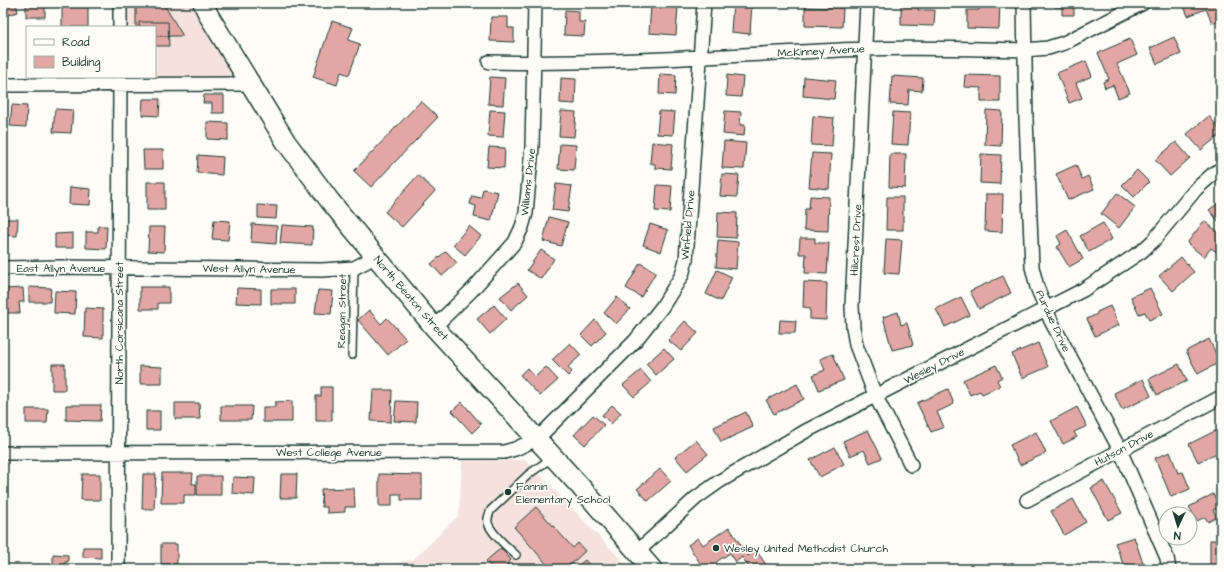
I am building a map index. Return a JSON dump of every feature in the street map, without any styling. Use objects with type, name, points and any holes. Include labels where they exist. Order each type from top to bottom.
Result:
[{"type":"main road","name":"North Beaton Street","points":[[202,3],[286,142],[330,201],[434,327],[553,456],[652,569]]},
{"type":"street","points":[[120,3],[120,26]]},
{"type":"street","name":"Williams Drive","points":[[434,327],[472,290],[515,242],[522,227],[526,214],[532,147],[535,3]]},
{"type":"street","name":"Winfield Drive","points":[[537,439],[635,341],[662,307],[682,275],[686,260],[704,3]]},
{"type":"street","name":"Hillcrest Drive","points":[[867,3],[866,49],[852,306],[853,327],[856,345],[875,395],[911,465]]},
{"type":"street","name":"Purdue Drive","points":[[1024,3],[1026,119],[1032,267],[1037,287],[1046,308],[1120,450],[1166,558],[1169,569]]},
{"type":"street","name":"McKinney Avenue","points":[[489,62],[534,63],[632,61],[866,49],[1024,50],[1048,48],[1064,43],[1143,3]]},
{"type":"street","points":[[3,85],[120,81],[250,84]]},
{"type":"street","name":"North Corsicana Street","points":[[118,569],[120,81]]},
{"type":"street","name":"Wesley Drive","points":[[637,552],[696,498],[720,481],[806,430],[1083,290],[1142,251],[1153,241],[1196,189],[1221,169]]},
{"type":"street","name":"West Allyn Avenue","points":[[119,268],[322,270],[354,268],[375,257]]},
{"type":"street","name":"East Allyn Avenue","points":[[3,268],[119,268]]},
{"type":"street","name":"Hutson Drive","points":[[1027,500],[1221,397]]},
{"type":"street","name":"West College Avenue","points":[[3,453],[504,452],[515,449],[537,439]]},
{"type":"lane","name":"Reagan Street","points":[[352,355],[354,268]]},
{"type":"lane","points":[[516,555],[493,531],[488,523],[491,510],[529,474],[553,456]]},
{"type":"shaded area","points":[[126,3],[195,3],[239,79],[126,81],[126,78],[156,78],[156,26],[126,26]]},
{"type":"shaded area","name":"Fannin Elementary School","points":[[526,460],[630,569],[372,569],[413,560],[459,515],[462,461]]},
{"type":"building","points":[[3,3],[16,3],[18,12],[4,16]]},
{"type":"building","points":[[26,3],[45,3],[45,17],[26,17]]},
{"type":"building","points":[[136,3],[163,3],[183,36],[156,36],[156,26],[136,26]]},
{"type":"building","points":[[489,3],[506,3],[506,4],[489,5]]},
{"type":"building","points":[[733,3],[752,3],[750,34],[731,32]]},
{"type":"building","points":[[901,3],[919,3],[918,10],[935,10],[934,26],[901,25]]},
{"type":"building","points":[[979,3],[1000,3],[999,29],[967,28],[967,10],[979,10]]},
{"type":"building","points":[[1055,3],[1080,3],[1080,5],[1074,5],[1074,15],[1062,15],[1062,7],[1055,7]]},
{"type":"building","points":[[1221,3],[1221,20],[1212,23],[1206,9],[1188,16],[1183,4]]},
{"type":"building","points":[[62,6],[88,6],[88,26],[62,26]]},
{"type":"building","points":[[651,6],[678,7],[676,35],[649,33]]},
{"type":"building","points":[[805,7],[843,8],[842,27],[805,26]]},
{"type":"building","points":[[565,10],[579,11],[579,22],[585,22],[584,36],[564,35]]},
{"type":"building","points":[[491,17],[508,17],[508,28],[514,28],[514,42],[490,41]]},
{"type":"building","points":[[332,21],[353,28],[348,40],[360,44],[349,75],[341,72],[337,85],[313,77]]},
{"type":"building","points":[[139,22],[168,22],[169,46],[156,46],[156,26],[139,26]]},
{"type":"building","points":[[1174,37],[1181,54],[1157,64],[1150,48]]},
{"type":"building","points":[[1130,39],[1137,55],[1117,64],[1130,93],[1118,98],[1113,85],[1105,88],[1103,82],[1109,79],[1098,53]]},
{"type":"building","points":[[1086,61],[1092,76],[1076,83],[1082,98],[1069,103],[1057,73]]},
{"type":"building","points":[[660,74],[676,75],[675,95],[659,94]]},
{"type":"building","points":[[727,75],[743,77],[741,97],[726,96]]},
{"type":"building","points":[[965,75],[1000,76],[1000,102],[981,102],[981,88],[964,87]]},
{"type":"building","points":[[892,76],[923,78],[922,91],[909,90],[908,105],[890,104]]},
{"type":"building","points":[[490,77],[505,78],[503,105],[488,104]]},
{"type":"building","points":[[804,77],[836,80],[834,99],[803,96]]},
{"type":"building","points":[[561,78],[576,79],[575,104],[560,103]]},
{"type":"building","points":[[204,95],[224,95],[224,113],[212,113],[212,103],[203,103]]},
{"type":"building","points":[[143,99],[160,99],[159,116],[142,115]]},
{"type":"building","points":[[421,101],[438,117],[371,187],[354,171]]},
{"type":"building","points":[[12,105],[27,106],[26,127],[10,126]]},
{"type":"building","points":[[55,109],[73,110],[71,133],[53,132]]},
{"type":"building","points":[[490,110],[505,111],[503,137],[488,136]]},
{"type":"building","points":[[986,110],[1002,111],[1001,146],[985,145]]},
{"type":"building","points":[[561,111],[576,112],[574,137],[559,136]]},
{"type":"building","points":[[659,111],[675,112],[673,135],[657,134]]},
{"type":"building","points":[[725,111],[741,112],[740,125],[745,125],[744,136],[723,134]]},
{"type":"building","points":[[893,112],[910,113],[908,145],[891,144]]},
{"type":"building","points":[[813,116],[834,118],[832,146],[811,145]]},
{"type":"building","points":[[1209,116],[1221,131],[1221,134],[1201,150],[1187,134]]},
{"type":"building","points":[[207,122],[228,123],[228,140],[207,139]]},
{"type":"building","points":[[724,141],[746,143],[744,169],[722,168]]},
{"type":"building","points":[[652,142],[673,144],[671,169],[655,168],[655,164],[650,163]]},
{"type":"building","points":[[1176,142],[1190,158],[1170,176],[1155,160]]},
{"type":"building","points":[[560,144],[576,145],[574,170],[558,169]]},
{"type":"building","points":[[489,147],[505,148],[504,168],[487,167]]},
{"type":"building","points":[[143,150],[163,150],[163,169],[144,169]]},
{"type":"building","points":[[812,153],[831,154],[829,189],[809,187]]},
{"type":"building","points":[[890,154],[906,154],[905,188],[889,187]]},
{"type":"building","points":[[981,154],[1001,155],[1000,184],[980,183]]},
{"type":"building","points":[[198,155],[223,157],[222,175],[197,173]]},
{"type":"building","points":[[1076,165],[1082,179],[1088,176],[1094,189],[1068,200],[1056,174]]},
{"type":"building","points":[[1137,170],[1149,182],[1134,197],[1122,185]]},
{"type":"building","points":[[722,174],[739,175],[737,197],[720,196]]},
{"type":"building","points":[[418,175],[435,191],[402,227],[385,212]]},
{"type":"building","points":[[147,182],[165,182],[165,210],[147,210]]},
{"type":"building","points":[[556,184],[572,186],[568,212],[552,210]]},
{"type":"building","points":[[657,185],[672,186],[670,212],[655,211]]},
{"type":"building","points":[[70,187],[91,189],[90,205],[69,204]]},
{"type":"building","points":[[483,189],[498,192],[491,221],[474,217],[476,206],[470,204],[472,196],[481,198]]},
{"type":"building","points":[[1117,193],[1135,207],[1119,228],[1101,214]]},
{"type":"building","points":[[986,194],[1003,194],[1002,232],[985,231]]},
{"type":"building","points":[[810,196],[829,197],[828,231],[804,230],[805,209],[809,209]]},
{"type":"building","points":[[887,197],[903,197],[903,230],[886,230]]},
{"type":"building","points":[[1221,201],[1221,223],[1220,223],[1209,210]]},
{"type":"building","points":[[258,205],[277,206],[276,219],[258,218]]},
{"type":"building","points":[[718,212],[737,213],[736,238],[717,237]]},
{"type":"building","points":[[549,217],[568,222],[561,246],[543,241]]},
{"type":"building","points":[[3,219],[18,219],[17,236],[3,235]]},
{"type":"building","points":[[214,220],[230,221],[228,240],[212,239]]},
{"type":"building","points":[[1204,221],[1221,234],[1221,250],[1218,253],[1211,248],[1204,257],[1187,243]]},
{"type":"building","points":[[1103,223],[1112,239],[1089,252],[1080,236]]},
{"type":"building","points":[[252,224],[277,226],[276,244],[251,242]]},
{"type":"building","points":[[650,224],[668,230],[661,252],[643,245]]},
{"type":"building","points":[[282,225],[313,227],[312,245],[280,243]]},
{"type":"building","points":[[98,226],[107,226],[106,249],[86,248],[86,232],[98,232]]},
{"type":"building","points":[[469,226],[481,236],[465,255],[453,245]]},
{"type":"building","points":[[149,227],[165,227],[164,252],[148,251]]},
{"type":"building","points":[[1067,230],[1083,259],[1069,267],[1057,247],[1061,244],[1057,236]]},
{"type":"building","points":[[73,233],[73,248],[55,248],[55,234]]},
{"type":"building","points":[[800,238],[815,238],[815,243],[829,243],[827,274],[805,273],[806,254],[799,254]]},
{"type":"building","points":[[886,239],[902,240],[899,274],[884,273]]},
{"type":"building","points":[[718,240],[738,242],[736,269],[716,267]]},
{"type":"building","points":[[541,250],[554,259],[541,279],[527,270]]},
{"type":"building","points":[[446,251],[457,263],[442,276],[431,264]]},
{"type":"building","points":[[1181,257],[1194,272],[1173,291],[1159,276]]},
{"type":"building","points":[[640,263],[656,272],[641,297],[626,288]]},
{"type":"building","points":[[717,270],[732,277],[721,301],[706,294]]},
{"type":"building","points":[[1003,276],[1011,293],[979,309],[970,291]]},
{"type":"building","points":[[804,282],[827,283],[826,320],[810,319],[810,308],[803,307]]},
{"type":"building","points":[[518,283],[528,295],[511,310],[500,297]]},
{"type":"building","points":[[29,287],[51,288],[50,302],[29,302]]},
{"type":"building","points":[[140,287],[169,287],[169,303],[158,303],[158,309],[140,309]]},
{"type":"building","points":[[23,288],[24,302],[19,302],[20,313],[4,313],[3,289]]},
{"type":"building","points":[[237,288],[261,289],[261,304],[236,303]]},
{"type":"building","points":[[1150,288],[1163,314],[1149,320],[1145,312],[1139,314],[1131,297]]},
{"type":"building","points":[[271,289],[295,289],[295,304],[271,304]]},
{"type":"building","points":[[318,290],[333,291],[331,314],[315,313]]},
{"type":"building","points":[[55,291],[76,292],[75,314],[54,313]]},
{"type":"building","points":[[617,297],[630,309],[616,324],[604,313]]},
{"type":"building","points":[[961,297],[970,315],[945,327],[936,309]]},
{"type":"building","points":[[494,305],[506,319],[490,334],[477,319]]},
{"type":"building","points":[[1110,306],[1119,325],[1095,336],[1087,319]]},
{"type":"building","points":[[85,308],[103,309],[103,338],[84,337]]},
{"type":"building","points":[[369,310],[381,324],[387,318],[406,339],[388,355],[358,320]]},
{"type":"building","points":[[898,312],[901,325],[907,323],[913,345],[892,350],[883,317]]},
{"type":"building","points":[[595,320],[606,332],[592,346],[581,335]]},
{"type":"building","points":[[780,320],[796,321],[795,333],[779,333]]},
{"type":"building","points":[[685,321],[698,333],[681,351],[668,340]]},
{"type":"building","points":[[1209,339],[1220,362],[1198,374],[1186,351]]},
{"type":"building","points":[[570,343],[581,355],[568,367],[572,372],[568,376],[552,360]]},
{"type":"building","points":[[1038,343],[1048,367],[1022,378],[1012,354]]},
{"type":"building","points":[[664,348],[674,359],[656,375],[646,364]]},
{"type":"building","points":[[833,354],[844,380],[819,390],[813,375],[825,370],[820,359]]},
{"type":"building","points":[[52,364],[65,364],[65,390],[52,390]]},
{"type":"building","points":[[1179,364],[1187,381],[1157,395],[1149,379]]},
{"type":"building","points":[[996,365],[1002,377],[997,380],[1000,386],[982,394],[980,391],[970,395],[963,380]]},
{"type":"building","points":[[140,366],[162,367],[162,384],[140,384]]},
{"type":"building","points":[[546,367],[558,380],[540,396],[520,375],[527,368],[535,377]]},
{"type":"building","points":[[641,370],[651,382],[634,397],[623,385]]},
{"type":"building","points":[[1143,379],[1151,396],[1122,410],[1114,393]]},
{"type":"building","points":[[797,384],[804,399],[774,414],[766,400]]},
{"type":"building","points":[[321,387],[332,387],[332,421],[316,421],[316,396],[321,396]]},
{"type":"building","points":[[948,389],[954,404],[937,412],[944,427],[931,432],[917,403]]},
{"type":"building","points":[[373,390],[392,390],[391,422],[371,421]]},
{"type":"building","points":[[292,401],[292,422],[263,422],[263,407],[275,407],[275,402]]},
{"type":"building","points":[[396,401],[417,402],[416,422],[394,421]]},
{"type":"building","points":[[462,402],[481,424],[472,433],[452,411]]},
{"type":"building","points":[[175,403],[199,403],[200,419],[175,419]]},
{"type":"building","points":[[66,405],[101,405],[100,421],[66,420]]},
{"type":"building","points":[[612,405],[621,413],[611,424],[602,415]]},
{"type":"building","points":[[221,406],[252,406],[251,420],[221,420]]},
{"type":"building","points":[[1077,407],[1087,426],[1074,432],[1077,437],[1063,444],[1051,421]]},
{"type":"building","points":[[26,409],[48,409],[47,423],[26,423]]},
{"type":"building","points":[[146,411],[160,411],[160,430],[146,430]]},
{"type":"building","points":[[746,412],[753,427],[721,442],[714,427]]},
{"type":"building","points":[[593,415],[604,425],[585,445],[574,435]]},
{"type":"building","points":[[868,430],[882,458],[870,463],[864,450],[850,456],[843,441]]},
{"type":"building","points":[[1215,431],[1221,443],[1221,451],[1198,462],[1189,444]]},
{"type":"building","points":[[1036,432],[1046,453],[1020,465],[1010,445]]},
{"type":"building","points":[[696,440],[708,454],[687,471],[675,457]]},
{"type":"building","points":[[835,447],[844,464],[820,477],[810,460]]},
{"type":"building","points":[[1170,452],[1178,473],[1183,472],[1190,489],[1171,497],[1155,458]]},
{"type":"building","points":[[660,469],[671,481],[648,501],[637,489]]},
{"type":"building","points":[[162,473],[193,473],[192,484],[196,484],[196,495],[184,495],[184,503],[161,503]]},
{"type":"building","points":[[82,474],[100,474],[100,500],[81,500]]},
{"type":"building","points":[[143,474],[156,474],[154,509],[142,509]]},
{"type":"building","points":[[281,474],[297,474],[296,498],[280,498]]},
{"type":"building","points":[[379,474],[422,475],[422,500],[401,500],[401,494],[392,494],[392,506],[379,506]]},
{"type":"building","points":[[197,476],[221,476],[221,495],[197,495]]},
{"type":"building","points":[[233,477],[255,478],[254,495],[232,493]]},
{"type":"building","points":[[1104,481],[1122,513],[1108,520],[1091,488]]},
{"type":"building","points":[[354,488],[355,507],[345,507],[345,512],[327,513],[327,507],[322,507],[321,489]]},
{"type":"building","points":[[1213,494],[1220,507],[1213,510],[1217,517],[1208,522],[1205,517],[1198,520],[1198,506],[1191,506]]},
{"type":"building","points":[[1073,499],[1086,522],[1064,535],[1051,511]]},
{"type":"building","points":[[536,507],[573,548],[578,543],[585,551],[566,569],[551,569],[514,527]]},
{"type":"building","name":"Wesley United Methodist Church","points":[[729,527],[748,556],[756,550],[769,569],[744,569],[748,566],[742,557],[736,562],[730,553],[716,562],[721,569],[704,569],[688,545],[698,538],[703,545]]},
{"type":"building","points":[[1134,537],[1145,569],[1129,569],[1128,564],[1124,566],[1115,543]]},
{"type":"building","points":[[1210,540],[1221,540],[1221,567],[1210,567]]},
{"type":"building","points":[[161,544],[177,544],[177,564],[161,564]]},
{"type":"building","points":[[83,547],[101,547],[101,558],[83,557]]},
{"type":"building","points":[[501,548],[511,560],[507,564],[512,569],[493,569],[486,561]]},
{"type":"building","points":[[53,554],[68,555],[68,562],[65,562],[65,569],[53,569]]},
{"type":"building","points":[[585,560],[593,569],[574,569]]},
{"type":"place","name":"Fannin Elementary School","points":[[508,492]]},
{"type":"place","name":"Wesley United Methodist Church","points":[[716,548]]}]
